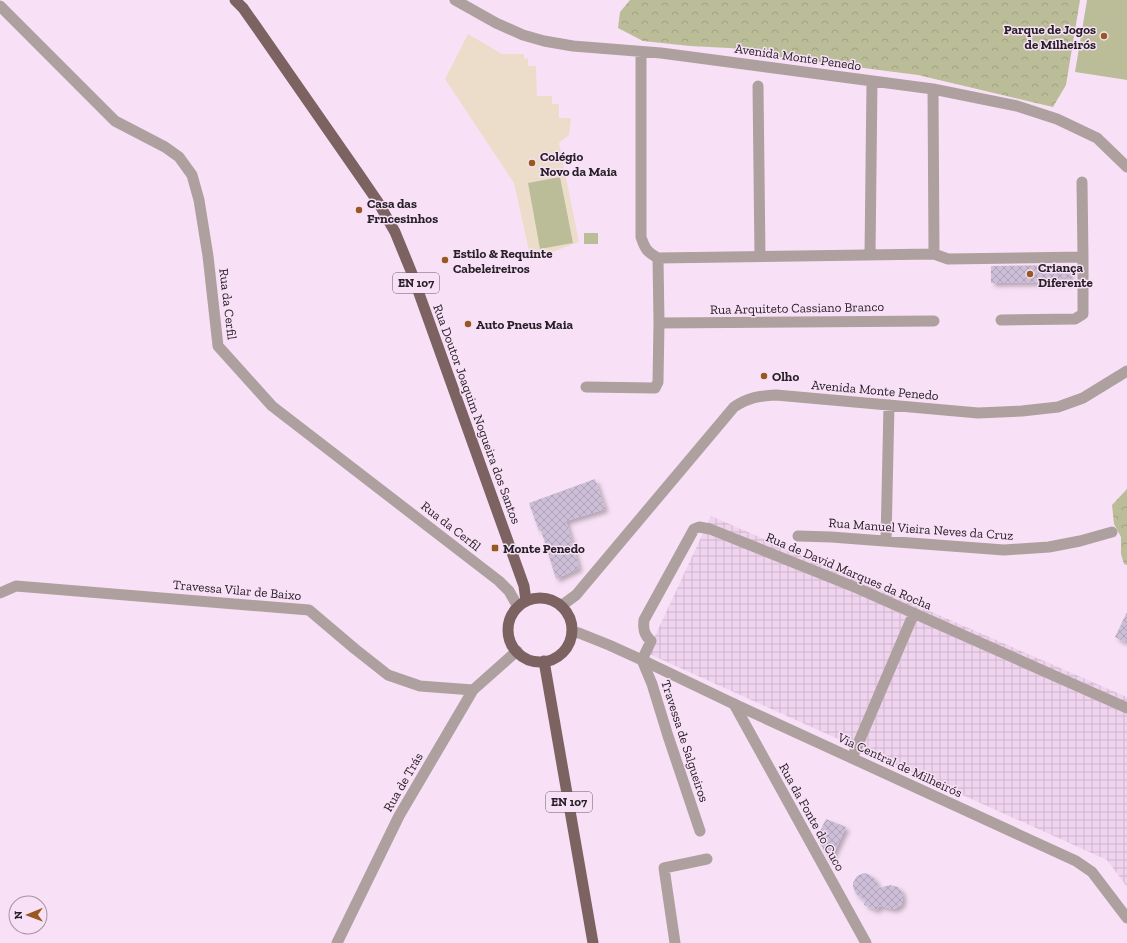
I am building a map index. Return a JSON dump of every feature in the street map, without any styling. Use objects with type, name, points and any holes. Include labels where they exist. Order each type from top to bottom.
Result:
[{"type":"main road","name":"Rua Doutor Joaquim Nogueira dos Santos","points":[[235,0],[255,25],[378,202],[395,232],[407,260],[524,586],[522,604]]},
{"type":"main road","points":[[541,598],[555,602],[561,606],[569,618],[572,632],[566,648],[560,654],[553,659],[544,661],[529,660],[516,651],[510,639],[509,625],[510,618],[522,604],[541,598]]},
{"type":"main road","name":"EN 107","points":[[544,661],[593,943]]},
{"type":"street","name":"Avenida Monte Penedo","points":[[456,0],[496,23],[544,42],[573,46],[661,53],[933,89],[1017,106],[1057,119],[1097,138],[1127,167]]},
{"type":"street","name":"Rua da Cerfil","points":[[0,6],[115,121],[165,147],[180,157],[192,175],[199,200],[208,256],[218,346],[272,406],[499,581],[522,604]]},
{"type":"street","points":[[641,52],[641,237],[644,247],[650,254],[658,258],[934,254],[948,259],[1084,257]]},
{"type":"street","points":[[870,255],[872,81]]},
{"type":"street","points":[[758,86],[760,256]]},
{"type":"street","points":[[933,89],[934,254]]},
{"type":"street","points":[[1001,320],[1075,319],[1083,314],[1084,257],[1082,182]]},
{"type":"street","points":[[586,387],[655,388],[658,382],[658,258]]},
{"type":"street","name":"Rua Arquiteto Cassiano Branco","points":[[659,323],[934,320]]},
{"type":"street","name":"Avenida Monte Penedo","points":[[561,606],[576,595],[734,407],[745,400],[760,396],[776,395],[978,413],[1022,411],[1058,407],[1083,398],[1127,370]]},
{"type":"street","points":[[886,541],[889,405]]},
{"type":"street","name":"Rua de David Marques da Rocha","points":[[642,660],[651,641],[646,636],[643,628],[644,620],[694,529],[699,527],[710,529],[857,588],[1127,708]]},
{"type":"street","name":"Rua Manuel Vieira Neves da Cruz","points":[[798,536],[830,536],[1004,550],[1049,547],[1080,541],[1112,532]]},
{"type":"street","name":"Travessa Vilar de Baixo","points":[[0,593],[16,586],[309,610],[388,675],[420,686],[473,690]]},
{"type":"street","points":[[852,758],[914,614]]},
{"type":"street","name":"Via Central de Milheirós","points":[[572,632],[597,640],[642,660],[734,704],[1076,861],[1092,872],[1127,918]]},
{"type":"street","name":"Rua de Trás","points":[[337,943],[399,816],[473,690],[516,651]]},
{"type":"street","name":"Travessa de Salgueiros","points":[[642,660],[652,684],[700,831]]},
{"type":"street","name":"Rua da Fonte do Cuco","points":[[734,704],[866,943]]},
{"type":"street","points":[[675,943],[664,868],[707,859]]},
{"type":"shaded area","name":"Colégio Novo da Maia","points":[[468,34],[502,54],[524,54],[524,59],[528,58],[528,66],[536,66],[537,96],[552,96],[552,104],[559,104],[559,118],[571,118],[569,135],[559,143],[579,242],[531,260],[514,183],[445,79]]},
{"type":"shaded area","points":[[711,516],[1127,697],[1127,887],[1107,860],[647,653]]},
{"type":"green space","points":[[630,0],[1080,0],[1066,85],[1053,107],[918,75],[778,57],[748,49],[690,46],[643,41],[618,28],[620,12]]},
{"type":"green space","name":"Parque de Jogos de Milheirós","points":[[1087,0],[1127,0],[1127,80],[1075,72]]},
{"type":"green space","points":[[560,177],[573,243],[540,249],[528,183]]},
{"type":"green space","points":[[584,233],[598,233],[598,244],[584,244]]},
{"type":"green space","points":[[1127,489],[1127,565],[1124,564],[1121,554],[1121,537],[1114,524],[1112,505]]},
{"type":"building","name":"Criança Diferente","points":[[1069,265],[1070,282],[991,283],[991,266]]},
{"type":"building","points":[[595,479],[605,509],[566,521],[579,568],[556,579],[541,530],[539,531],[529,503]]},
{"type":"building","points":[[1127,612],[1127,643],[1115,637]]},
{"type":"building","points":[[826,819],[846,827],[830,861],[817,837]]},
{"type":"building","points":[[864,873],[874,878],[879,888],[890,885],[898,887],[901,890],[903,898],[901,905],[894,909],[879,906],[877,910],[864,905],[865,901],[856,894],[853,883],[857,876]]},
{"type":"place","name":"Parque de Jogos de Milheirós","points":[[1104,36]]},
{"type":"place","name":"Colégio Novo da Maia","points":[[532,163]]},
{"type":"place","name":"Casa das Frncesinhos","points":[[359,210]]},
{"type":"place","name":"Estilo & Requinte Cabeleireiros","points":[[445,260]]},
{"type":"place","name":"Criança Diferente","points":[[1030,274]]},
{"type":"place","name":"Auto Pneus Maia","points":[[468,324]]},
{"type":"place","name":"Olho","points":[[764,376]]},
{"type":"place","name":"Monte Penedo","points":[[495,548]]}]
